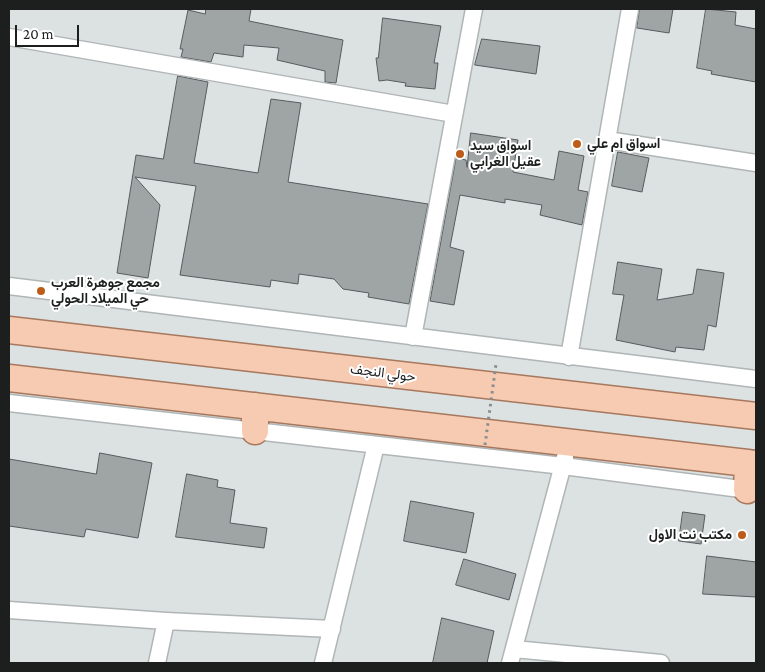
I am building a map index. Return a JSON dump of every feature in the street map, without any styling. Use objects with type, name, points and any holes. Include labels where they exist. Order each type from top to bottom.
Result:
[{"type":"main road","name":"حولي النجف","points":[[9,330],[756,416]]},
{"type":"main road","points":[[9,378],[255,419],[566,455],[752,464],[751,490]]},
{"type":"street","points":[[413,337],[474,9]]},
{"type":"street","points":[[569,356],[630,9]]},
{"type":"street","points":[[9,37],[454,114]]},
{"type":"street","points":[[607,140],[756,164]]},
{"type":"street","points":[[9,286],[756,379]]},
{"type":"street","points":[[9,403],[255,419],[376,445],[566,455],[751,490]]},
{"type":"street","points":[[323,663],[376,445]]},
{"type":"street","points":[[566,455],[512,656],[660,663]]},
{"type":"street","points":[[9,610],[166,621],[332,628]]},
{"type":"street","points":[[157,663],[166,621]]},
{"type":"path","points":[[485,445],[496,364]]},
{"type":"building","points":[[206,9],[251,9],[249,21],[343,40],[336,83],[325,82],[325,71],[277,60],[279,48],[244,45],[243,57],[214,53],[211,62],[181,57],[183,49],[180,49],[188,10],[205,14]]},
{"type":"building","points":[[640,9],[673,9],[669,33],[637,28]]},
{"type":"building","points":[[706,9],[736,12],[735,25],[756,29],[756,82],[711,74],[712,71],[697,68]]},
{"type":"building","points":[[383,18],[441,26],[434,63],[438,63],[435,89],[405,86],[406,83],[387,80],[379,81],[376,58],[378,58]]},
{"type":"building","points":[[482,39],[540,46],[536,74],[475,65]]},
{"type":"building","points":[[178,76],[208,82],[194,163],[258,173],[271,99],[301,103],[288,182],[428,204],[409,304],[368,297],[369,293],[343,289],[334,279],[299,274],[298,284],[271,280],[270,287],[180,275],[196,186],[135,177],[160,205],[148,278],[117,273],[136,155],[163,159]]},
{"type":"building","points":[[471,133],[518,140],[513,172],[554,180],[559,151],[584,156],[578,190],[588,192],[582,225],[540,215],[542,205],[505,199],[505,203],[460,195],[450,247],[464,251],[454,305],[430,301],[456,158],[466,160],[467,167]]},
{"type":"building","points":[[618,152],[649,158],[642,192],[612,186]]},
{"type":"building","points":[[618,262],[662,269],[657,300],[693,294],[697,269],[724,273],[716,327],[708,325],[704,350],[676,347],[675,352],[616,340],[624,295],[613,294]]},
{"type":"building","points":[[100,453],[152,463],[138,538],[86,529],[84,537],[9,526],[9,459],[96,474]]},
{"type":"building","points":[[187,474],[218,480],[217,487],[235,490],[230,523],[267,528],[264,548],[176,537]]},
{"type":"building","points":[[411,501],[474,513],[466,553],[404,541]]},
{"type":"building","points":[[683,512],[705,515],[701,544],[679,541]]},
{"type":"building","points":[[707,556],[756,562],[756,597],[703,594]]},
{"type":"building","points":[[464,559],[516,574],[509,600],[456,585]]},
{"type":"building","points":[[442,618],[494,631],[487,663],[433,663]]},
{"type":"place","name":"اسواق ام علي","points":[[577,144]]},
{"type":"place","name":"اسواق سيد عقيل الغرابي","points":[[460,154]]},
{"type":"place","name":"مجمع جوهرة العرب حي الميلاد الحولي","points":[[41,291]]},
{"type":"place","name":"مكتب نت الاول","points":[[742,535]]}]
